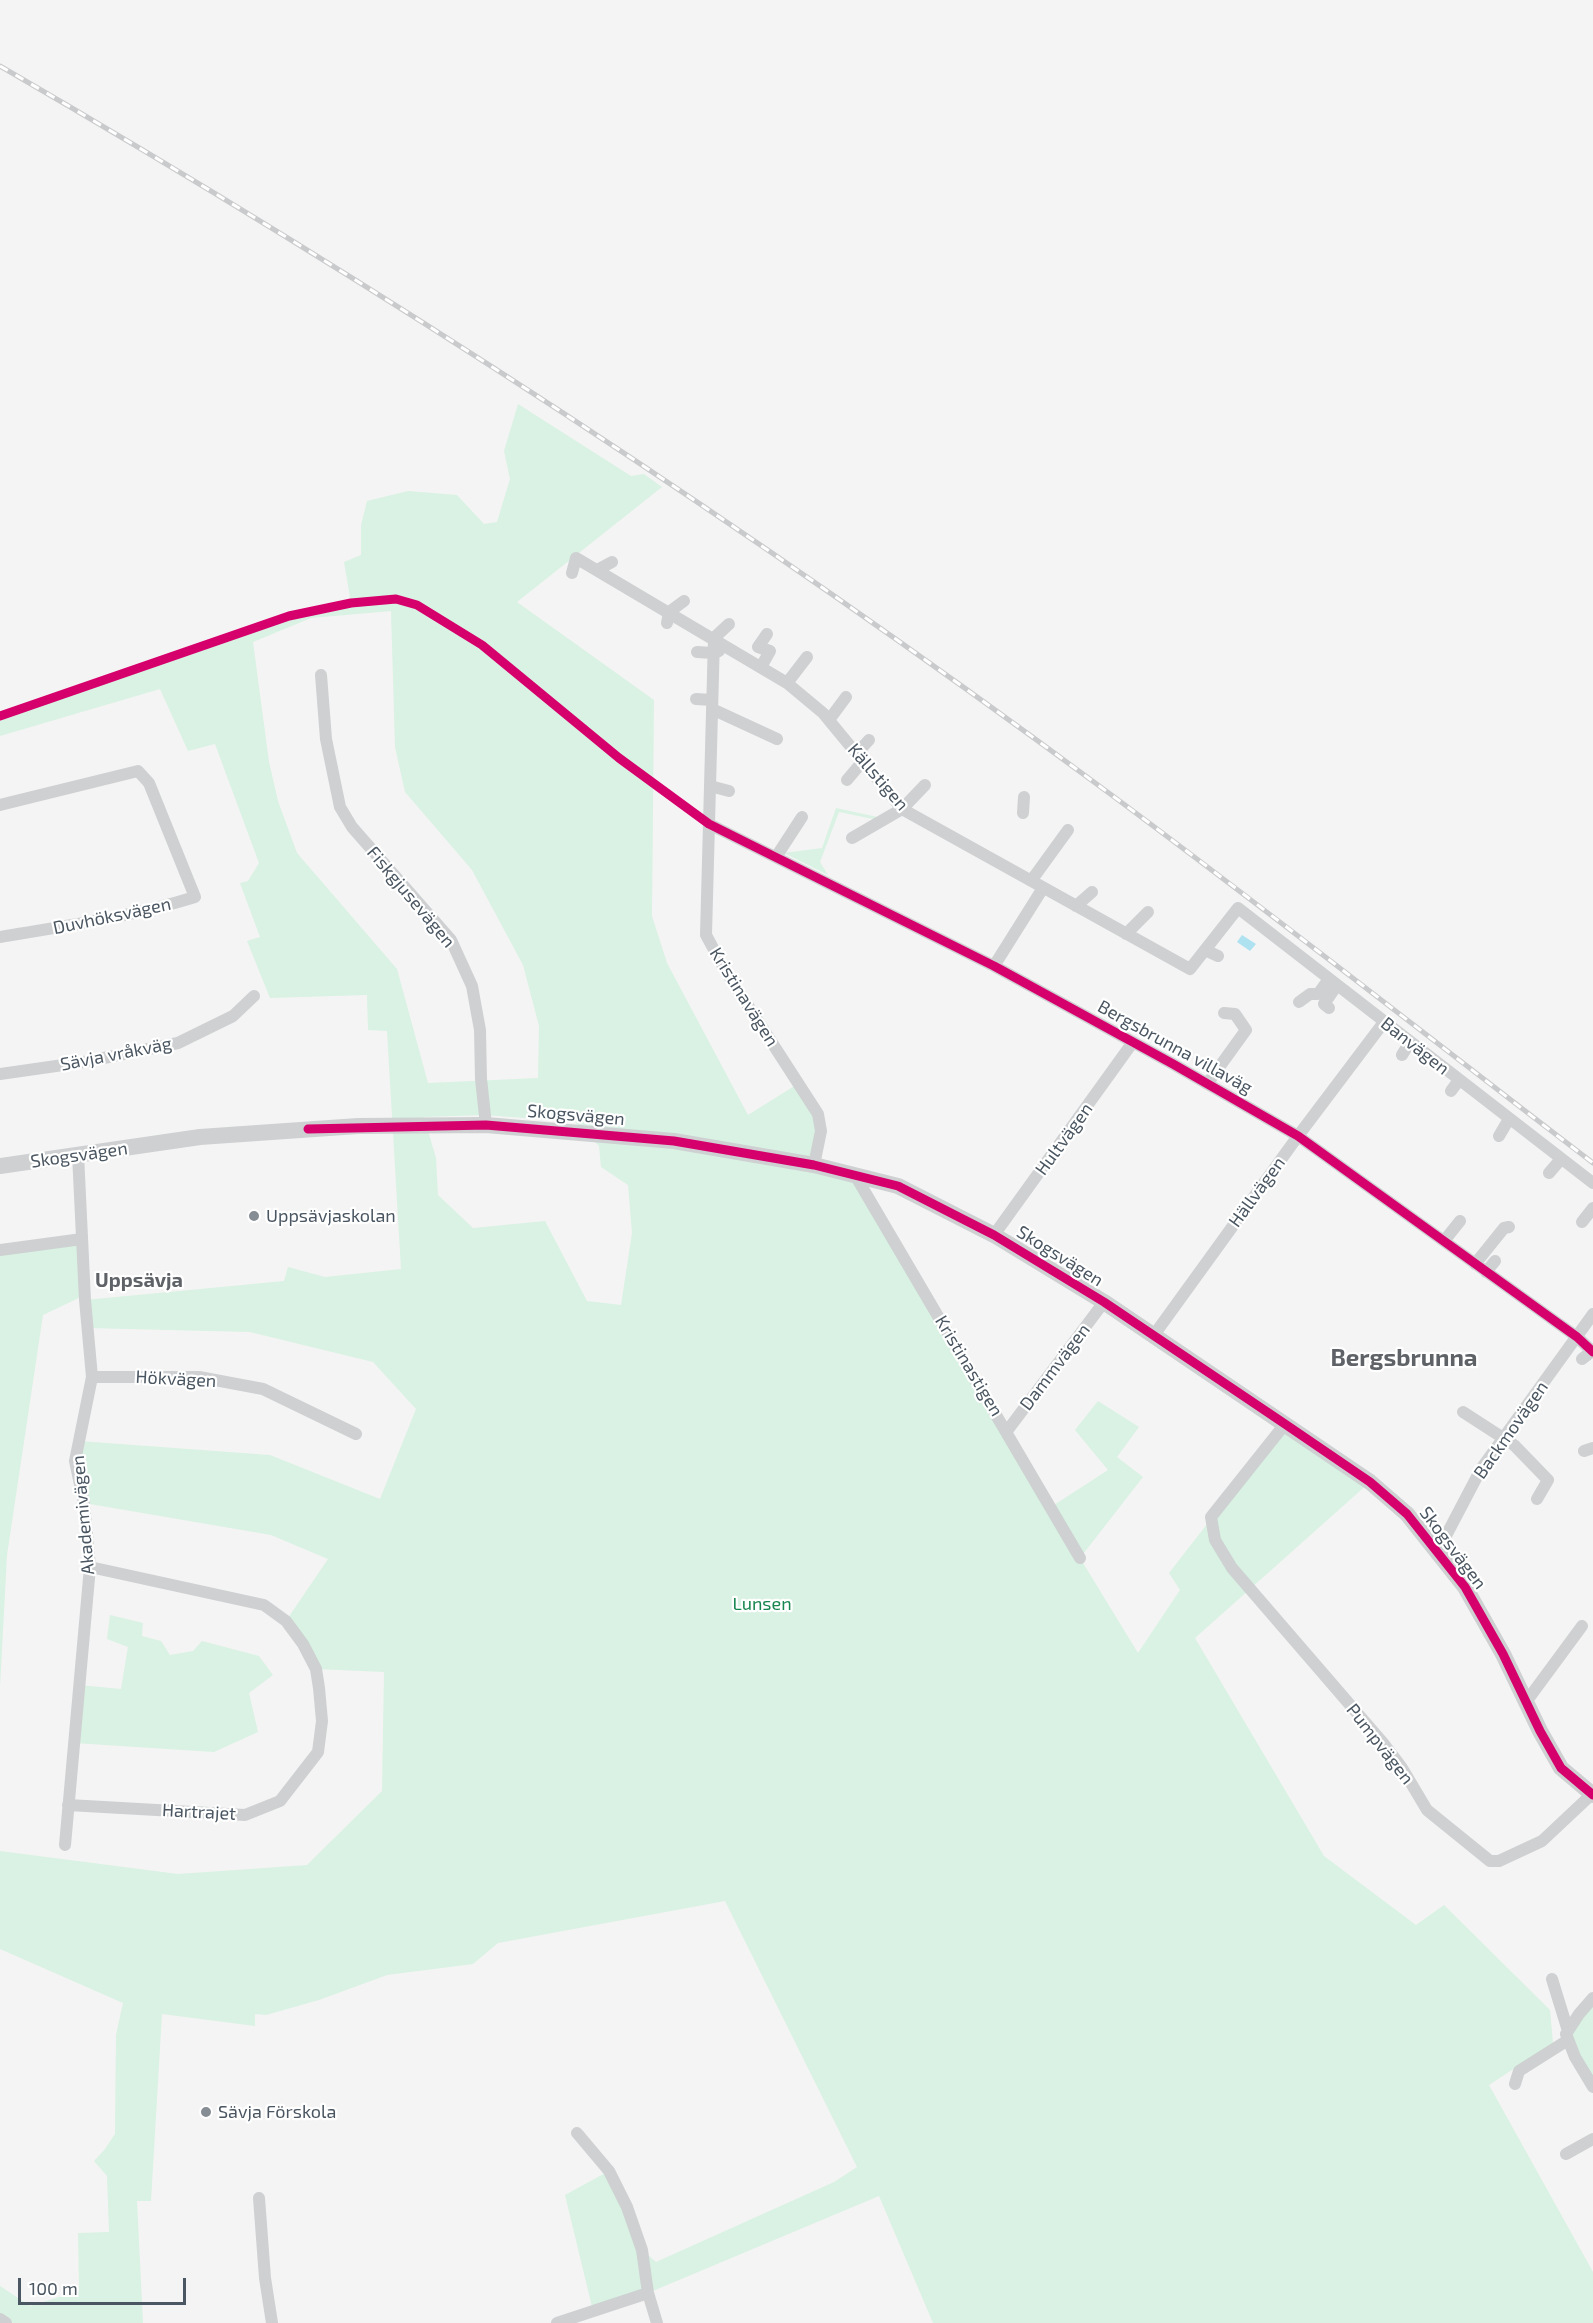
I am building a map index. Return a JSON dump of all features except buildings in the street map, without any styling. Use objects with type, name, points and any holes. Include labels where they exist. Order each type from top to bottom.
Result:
[{"type":"street","name":"Källstigen","points":[[572,573],[576,558],[668,617],[714,638],[766,674],[787,682],[829,720],[902,809],[970,852],[1031,881],[1090,914],[1106,930],[1126,934],[1161,958],[1190,969],[1205,950],[1222,919],[1238,908]]},
{"type":"street","points":[[602,576],[612,562]]},
{"type":"street","points":[[668,617],[684,601]]},
{"type":"street","points":[[714,638],[729,624]]},
{"type":"street","points":[[766,674],[770,651],[758,647],[767,634]]},
{"type":"street","name":"Kristinavägen","points":[[714,638],[706,935],[725,970],[818,1114],[821,1131],[814,1165]]},
{"type":"street","points":[[697,652],[713,653],[728,646]]},
{"type":"street","points":[[787,682],[807,657]]},
{"type":"street","name":"Fiskgjusevägen","points":[[321,675],[326,739],[340,807],[352,827],[451,940],[472,986],[480,1030],[481,1079],[486,1125]]},
{"type":"street","points":[[829,720],[846,697]]},
{"type":"street","points":[[696,699],[777,739]]},
{"type":"street","points":[[794,704],[806,699]]},
{"type":"street","points":[[847,780],[869,740]]},
{"type":"street","name":"Duvhöksvägen","points":[[0,805],[138,771],[149,783],[195,897],[154,910],[0,937]]},
{"type":"street","points":[[852,838],[902,809],[925,785]]},
{"type":"street","points":[[710,786],[729,791]]},
{"type":"street","points":[[1023,813],[1024,797]]},
{"type":"street","points":[[776,857],[802,818]]},
{"type":"street","name":"Bergsbrunna villaväg","points":[[709,825],[993,966],[1298,1136],[1486,1272],[1535,1313],[1577,1336],[1589,1354]]},
{"type":"street","points":[[1031,881],[1068,830]]},
{"type":"street","points":[[993,966],[1042,888]]},
{"type":"street","points":[[1076,906],[1092,892]]},
{"type":"street","points":[[1090,914],[1101,906]]},
{"type":"street","name":"Banvägen","points":[[1238,908],[1593,1183]]},
{"type":"street","points":[[1126,934],[1148,912]]},
{"type":"street","points":[[1205,950],[1218,956]]},
{"type":"street","points":[[1299,1002],[1310,994],[1317,994],[1333,982]]},
{"type":"street","points":[[1329,1008],[1324,1004],[1333,982]]},
{"type":"street","name":"Sävja vråkväg","points":[[0,1074],[84,1062],[178,1043],[233,1016],[254,996]]},
{"type":"street","points":[[1207,1084],[1246,1030],[1235,1014],[1224,1013]]},
{"type":"street","name":"Hällvägen","points":[[1154,1335],[1384,1022]]},
{"type":"street","name":"Hultvägen","points":[[994,1235],[1133,1042]]},
{"type":"street","points":[[1402,1055],[1410,1042]]},
{"type":"street","points":[[1451,1091],[1459,1080]]},
{"type":"street","points":[[1499,1136],[1509,1119]]},
{"type":"street","name":"Skogsvägen","points":[[0,1166],[200,1137],[358,1126],[486,1125],[674,1141],[814,1165],[898,1186],[994,1235],[1104,1302],[1370,1482],[1407,1514],[1438,1551],[1476,1606],[1540,1731],[1562,1768],[1592,1794]]},
{"type":"street","name":"Akademivägen","points":[[65,1845],[90,1567],[84,1503],[75,1461],[92,1377],[78,1154]]},
{"type":"street","points":[[1549,1173],[1561,1158]]},
{"type":"street","name":"Kristinastigen","points":[[855,1175],[1080,1558]]},
{"type":"street","points":[[1582,1222],[1593,1209]]},
{"type":"street","points":[[1444,1241],[1460,1221]]},
{"type":"street","points":[[1475,1264],[1504,1228],[1509,1227]]},
{"type":"street","points":[[0,1250],[82,1239]]},
{"type":"street","points":[[1486,1272],[1495,1262]]},
{"type":"street","name":"Dammvägen","points":[[1007,1431],[1104,1302]]},
{"type":"street","name":"Backmovägen","points":[[1438,1551],[1481,1469],[1593,1314]]},
{"type":"street","name":"Hökvägen","points":[[92,1377],[199,1377],[263,1389],[356,1434]]},
{"type":"street","points":[[1463,1412],[1514,1445],[1548,1480],[1537,1499]]},
{"type":"street","name":"Pumpvägen","points":[[1285,1424],[1211,1517],[1215,1540],[1232,1568],[1383,1743],[1402,1768],[1427,1810],[1490,1861],[1499,1861],[1542,1841],[1592,1794]]},
{"type":"street","name":"Hartrajet","points":[[68,1805],[245,1815],[280,1801],[318,1752],[321,1721],[316,1669],[303,1644],[286,1621],[264,1605],[90,1567]]},
{"type":"street","points":[[1526,1702],[1582,1626]]},
{"type":"street","points":[[1552,1978],[1575,2056],[1593,2087]]},
{"type":"street","points":[[1515,2084],[1518,2071],[1568,2036],[1579,2014],[1593,1998]]},
{"type":"street","points":[[1563,2062],[1575,2056]]},
{"type":"street","points":[[577,2133],[609,2171],[627,2206],[642,2250],[648,2293],[657,2323]]},
{"type":"street","points":[[1566,2154],[1593,2139]]},
{"type":"street","points":[[258,2198],[265,2278],[272,2323]]},
{"type":"street","points":[[557,2323],[648,2293]]},
{"type":"street","points":[[0,2319],[6,2323]]},
{"type":"green space","name":"Lunsen","points":[[518,404],[631,476],[644,474],[662,487],[517,602],[654,700],[652,916],[667,963],[748,1115],[799,1083],[818,1114],[814,1164],[855,1175],[1051,1507],[1108,1470],[1075,1430],[1098,1401],[1139,1427],[1117,1457],[1143,1477],[1080,1558],[1138,1653],[1180,1590],[1169,1573],[1285,1424],[1370,1482],[1195,1638],[1324,1856],[1416,1925],[1444,1905],[1550,2010],[1553,2043],[1489,2085],[1593,2272],[1593,2323],[933,2323],[879,2196],[648,2293],[593,2311],[565,2195],[609,2171],[642,2250],[656,2262],[834,2182],[857,2167],[725,1901],[498,1943],[473,1964],[387,1975],[319,2000],[266,2015],[255,2014],[255,2026],[162,2014],[151,2201],[137,2201],[143,2323],[13,2323],[0,2314],[0,2286],[30,2306],[79,2291],[78,2233],[109,2232],[107,2176],[94,2161],[115,2134],[116,2035],[123,2003],[0,1949],[0,1851],[178,1874],[307,1865],[382,1791],[384,1672],[316,1669],[286,1621],[328,1559],[271,1535],[84,1503],[79,1441],[270,1455],[380,1499],[416,1409],[373,1362],[250,1332],[87,1328],[85,1300],[284,1281],[288,1267],[325,1277],[401,1269],[387,1031],[368,1030],[367,995],[270,998],[247,941],[260,937],[240,883],[248,881],[259,863],[215,744],[188,751],[160,689],[0,736],[0,716],[289,616],[351,603],[344,562],[361,555],[361,525],[367,501],[408,491],[457,495],[484,524],[497,522],[510,479],[504,451]],"holes":[[[391,611],[395,747],[405,792],[472,870],[523,965],[539,1026],[538,1078],[428,1083],[397,969],[297,853],[278,801],[269,762],[253,642],[311,618]],[[485,1115],[575,1122],[599,1146],[601,1167],[628,1185],[632,1233],[621,1305],[587,1301],[545,1221],[473,1228],[438,1195],[436,1158],[424,1117]]]},
{"type":"green space","points":[[836,808],[882,818],[878,820],[839,812],[820,862],[828,875],[784,853],[822,848]]},
{"type":"green space","points":[[82,1239],[85,1295],[43,1315],[7,1555],[0,1687],[0,1250]]},
{"type":"green space","points":[[110,1615],[143,1623],[142,1636],[161,1641],[170,1655],[193,1651],[202,1641],[259,1656],[273,1675],[249,1693],[258,1732],[214,1752],[74,1743],[79,1685],[121,1689],[128,1647],[107,1639]]},
{"type":"green space","points":[[1593,1999],[1593,2087],[1566,2034]]},
{"type":"water","points":[[1242,935],[1256,944],[1250,951],[1237,942]]},
{"type":"railway","points":[[0,66],[282,234],[421,321],[696,501],[965,688],[1098,785],[1285,925],[1593,1163]]},
{"type":"cycle path","points":[[0,716],[289,616],[351,603],[396,599],[417,605],[482,645],[619,758],[709,824],[994,966],[1173,1064],[1298,1136],[1577,1337],[1593,1352]]},
{"type":"cycle path","points":[[308,1129],[486,1125],[674,1141],[814,1165],[898,1186],[994,1235],[1104,1302],[1285,1424],[1370,1482],[1407,1514],[1465,1587],[1503,1654],[1540,1731],[1561,1768],[1593,1795]]},
{"type":"place","name":"Uppsävjaskolan","points":[[254,1216]]},
{"type":"place","name":"Sävja Förskola","points":[[206,2112]]},
{"type":"district","name":"Uppsävja","points":[[139,1280]]},
{"type":"district","name":"Bergsbrunna","points":[[1404,1358]]}]
